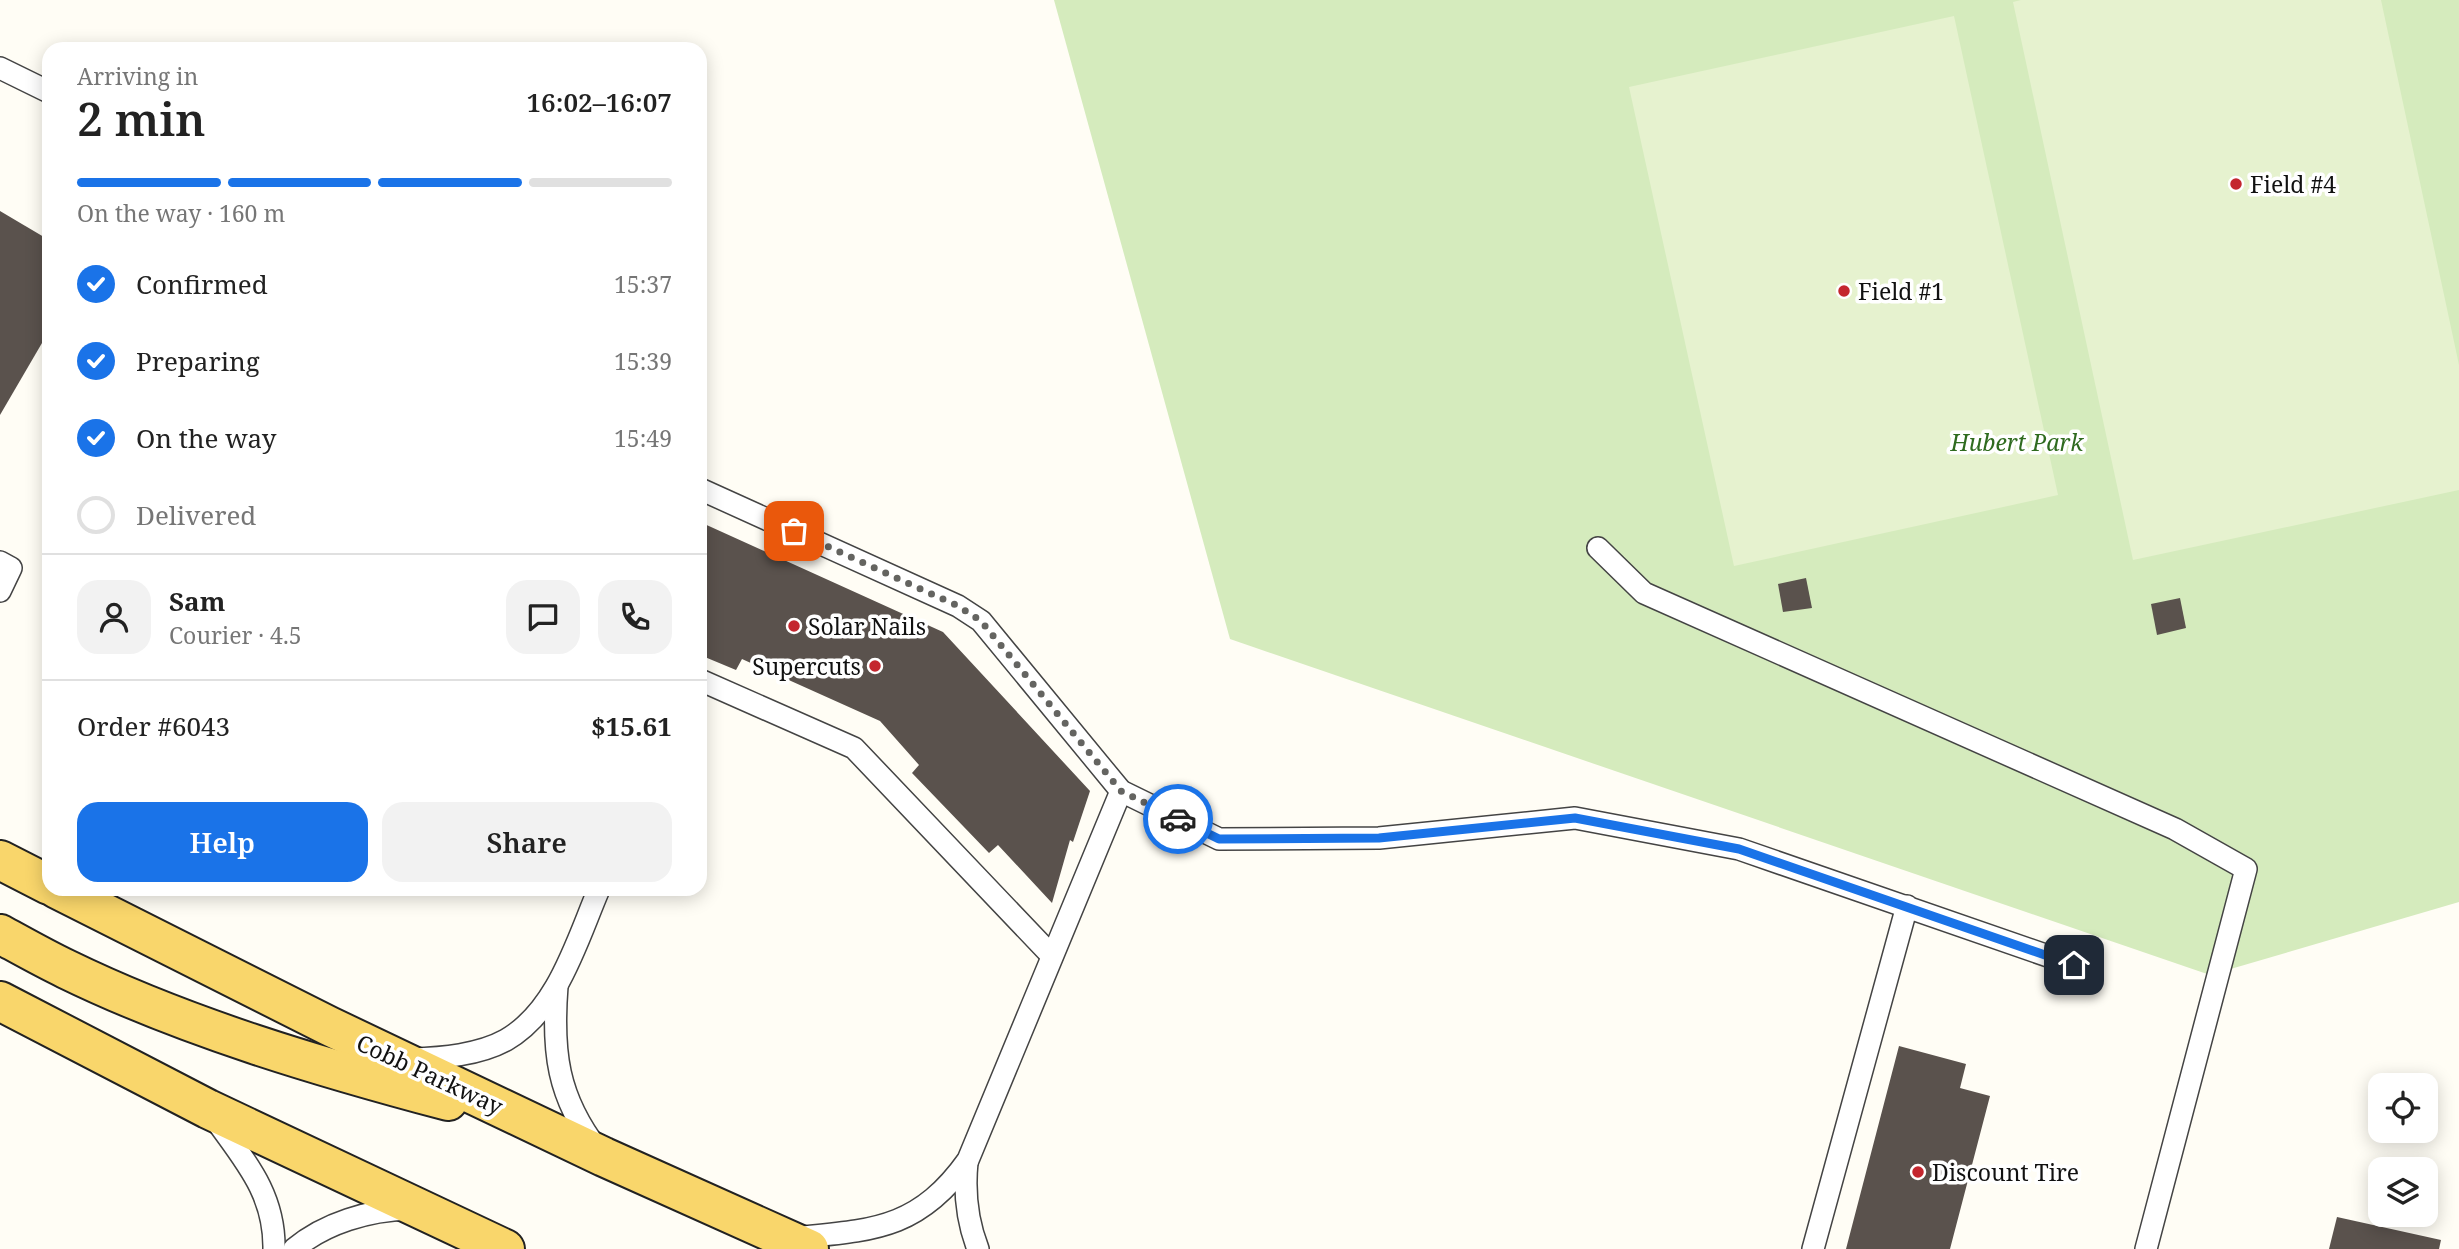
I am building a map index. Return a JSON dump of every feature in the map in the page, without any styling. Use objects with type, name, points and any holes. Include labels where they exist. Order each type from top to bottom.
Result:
[{"type":"main road","points":[[0,860],[42,881]]},
{"type":"main road","name":"Cobb Parkway","points":[[71,896],[329,1026],[604,1157],[797,1244]]},
{"type":"main road","points":[[0,934],[66,970],[162,1010],[264,1047],[374,1082],[525,1119]]},
{"type":"main road","points":[[0,1001],[208,1109],[505,1249]]},
{"type":"lane","points":[[0,68],[42,89]]},
{"type":"lane","points":[[707,492],[958,606],[981,621],[1121,791],[1219,839],[1379,838],[1575,818],[1739,849],[2074,965]]},
{"type":"lane","points":[[1598,548],[1644,593],[2175,829],[2246,869],[2146,1249]]},
{"type":"lane","points":[[0,591],[6,565]]},
{"type":"lane","points":[[707,683],[854,748],[1052,956]]},
{"type":"lane","points":[[797,1244],[892,1224],[919,1211],[953,1181],[968,1160],[1121,791]]},
{"type":"lane","points":[[400,1059],[464,1053],[507,1039],[532,1018],[557,986],[595,896]]},
{"type":"lane","points":[[1813,1249],[1907,906]]},
{"type":"lane","points":[[557,986],[555,1042],[562,1085],[591,1140],[604,1157]]},
{"type":"lane","points":[[208,1109],[262,1188],[271,1209],[274,1249]]},
{"type":"lane","points":[[968,1160],[965,1185],[968,1217],[978,1249]]},
{"type":"lane","points":[[294,1249],[315,1234],[341,1222],[377,1212],[419,1209]]},
{"type":"green space","name":"Hubert Park","points":[[1054,0],[2459,0],[2459,902],[2210,975],[1230,639]]},
{"type":"green space","name":"Field #4","points":[[2381,0],[2459,365],[2459,490],[2133,560],[2013,2]]},
{"type":"green space","name":"Field #1","points":[[1954,16],[2058,495],[1734,566],[1629,87]]},
{"type":"building","points":[[0,211],[42,236],[42,343],[0,415]]},
{"type":"building","points":[[707,525],[943,632],[1090,791],[1073,842],[1070,840],[1052,903],[998,845],[989,853],[912,773],[919,765],[880,721],[742,659],[736,670],[707,658]]},
{"type":"building","points":[[1806,578],[1812,608],[1783,612],[1778,584]]},
{"type":"building","points":[[2180,598],[2186,628],[2157,635],[2151,604]]},
{"type":"building","name":"Discount Tire","points":[[1899,1046],[1966,1064],[1960,1088],[1990,1096],[1950,1249],[1846,1249]]},
{"type":"building","points":[[2337,1217],[2368,1224],[2368,1227],[2382,1227],[2441,1240],[2439,1249],[2329,1249]]},
{"type":"way so far","points":[[794,531],[958,606],[981,621],[1121,791],[1178,819]]},
{"type":"place","name":"Field #4","points":[[2236,184]]},
{"type":"place","name":"Field #1","points":[[1844,291]]},
{"type":"place","name":"Solar Nails","points":[[794,626]]},
{"type":"place","name":"Supercuts","points":[[875,666]]},
{"type":"place","name":"Discount Tire","points":[[1918,1172]]},
{"type":"route","points":[[1178,819],[1219,839],[1379,838],[1575,818],[1739,849],[2074,965]]}]
